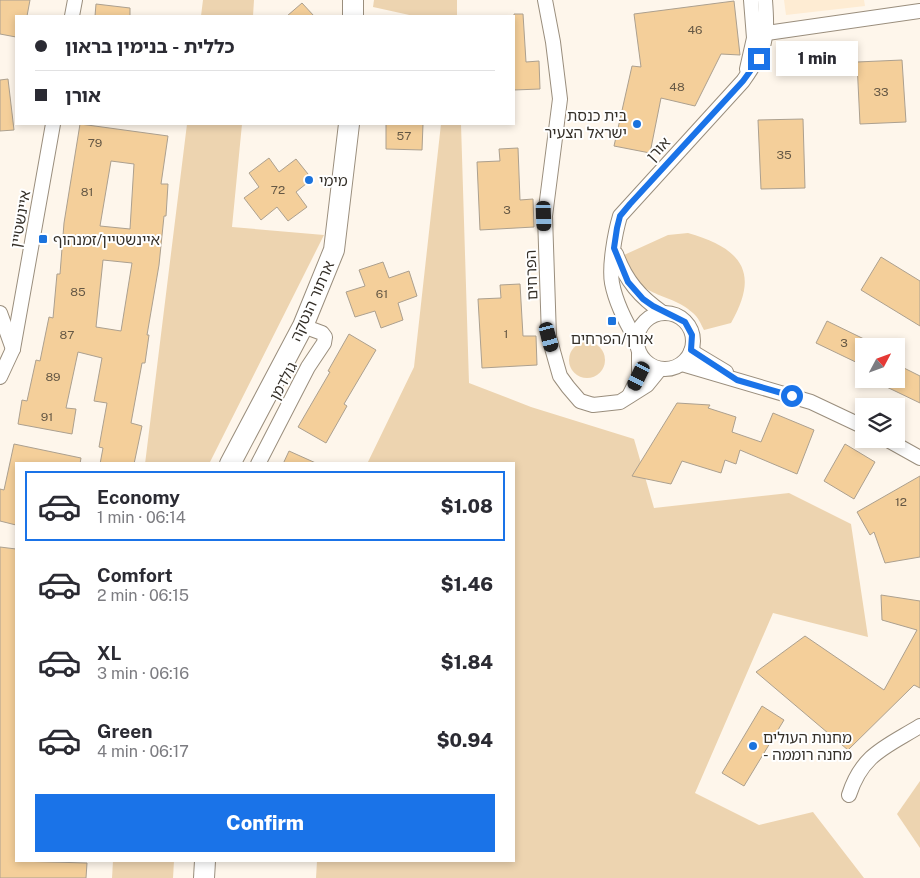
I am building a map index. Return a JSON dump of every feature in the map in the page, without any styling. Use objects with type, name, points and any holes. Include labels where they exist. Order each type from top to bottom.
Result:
[{"type":"street","points":[[72,15],[75,0]]},
{"type":"street","points":[[353,0],[353,15]]},
{"type":"street","name":"הפרחים","points":[[545,0],[553,42],[560,99],[544,216],[549,337],[560,376],[580,401],[586,404],[608,404],[620,402],[647,385],[660,369]]},
{"type":"street","name":"אורן","points":[[743,81],[754,38],[751,0]]},
{"type":"street","name":"אורן","points":[[638,348],[623,318],[612,282],[614,248],[620,216],[743,81],[759,59],[767,32],[765,0]]},
{"type":"street","points":[[754,21],[767,32],[920,11]]},
{"type":"street","name":"איינשטיין","points":[[0,377],[13,349],[53,125]]},
{"type":"street","name":"ארתור הנטקה","points":[[231,462],[303,326],[334,250],[349,125]]},
{"type":"street","points":[[614,248],[628,282],[643,299],[663,313],[675,315],[685,322],[692,335],[691,350],[682,364],[668,370],[648,364],[638,348]]},
{"type":"street","points":[[0,313],[13,349]]},
{"type":"street","points":[[629,396],[639,376],[638,348],[640,327],[646,320],[663,313]]},
{"type":"street","name":"גולדמן","points":[[259,462],[308,367],[324,343],[325,337],[322,333],[303,326]]},
{"type":"street","points":[[691,350],[737,380]]},
{"type":"street","points":[[682,364],[811,402],[855,423]]},
{"type":"street","points":[[902,448],[920,458]]},
{"type":"street","points":[[849,795],[856,774],[864,763],[920,726]]},
{"type":"street","points":[[204,862],[204,878]]},
{"type":"shaded area","points":[[203,0],[254,0],[253,15],[201,15]]},
{"type":"shaded area","points":[[374,0],[457,0],[457,15],[409,15],[373,7]]},
{"type":"shaded area","points":[[784,0],[864,0],[865,6],[786,15]]},
{"type":"shaded area","points":[[187,125],[242,125],[232,227],[324,235],[210,462],[145,462]]},
{"type":"shaded area","points":[[441,125],[461,125],[469,383],[531,407],[634,439],[654,508],[789,493],[851,524],[868,637],[773,613],[695,793],[759,825],[813,812],[864,878],[316,878],[317,862],[515,862],[515,462],[368,462],[414,367]]},
{"type":"shaded area","points":[[688,233],[721,246],[732,254],[740,264],[744,276],[744,289],[740,305],[731,323],[704,330],[693,313],[644,287],[635,280],[629,269],[624,255],[668,235]]},
{"type":"shaded area","points":[[587,342],[594,343],[600,347],[604,353],[604,367],[600,373],[594,377],[587,378],[580,377],[574,373],[570,367],[569,360],[570,353],[574,347],[580,343]]},
{"type":"shaded area","points":[[920,781],[920,848],[897,814]]},
{"type":"shaded area","points":[[113,862],[174,862],[173,878],[112,878]]},
{"type":"building","points":[[0,0],[30,0],[27,15],[15,15],[15,37],[0,34]]},
{"type":"building","points":[[734,1],[740,55],[721,54],[695,106],[661,98],[650,153],[614,146],[632,66],[641,67],[634,14]]},
{"type":"building","points":[[302,3],[313,15],[288,15]]},
{"type":"building","points":[[96,4],[130,8],[130,15],[95,15]]},
{"type":"building","points":[[523,14],[526,62],[539,61],[540,89],[515,90],[514,15]]},
{"type":"building","points":[[902,60],[906,122],[860,124],[857,62]]},
{"type":"building","points":[[8,79],[14,130],[0,131],[0,80]]},
{"type":"building","points":[[803,119],[805,188],[761,189],[758,120]]},
{"type":"building","points":[[80,125],[168,136],[161,184],[168,184],[166,216],[164,216],[159,265],[147,335],[149,335],[145,363],[142,363],[131,423],[142,426],[134,462],[100,462],[103,448],[99,447],[107,403],[94,401],[102,358],[78,352],[66,408],[76,409],[72,434],[18,424],[22,400],[27,401],[36,360],[40,361],[49,317],[53,318],[57,274],[60,274],[64,223]],"holes":[[[111,161],[134,164],[130,229],[100,226]],[[103,260],[132,263],[121,331],[96,327]]]},
{"type":"building","points":[[386,125],[423,125],[422,150],[386,149]]},
{"type":"building","points":[[518,148],[520,200],[533,199],[534,227],[480,230],[477,162],[500,161],[499,149]]},
{"type":"building","points":[[269,158],[279,172],[296,159],[312,179],[296,192],[307,207],[288,221],[277,207],[261,220],[244,198],[259,187],[249,173]]},
{"type":"building","points":[[881,257],[920,281],[920,326],[861,290]]},
{"type":"building","points":[[383,262],[389,278],[409,271],[417,296],[398,303],[403,320],[381,328],[375,311],[355,317],[346,292],[365,286],[359,270]]},
{"type":"building","points":[[520,284],[523,336],[536,336],[537,365],[482,368],[478,299],[501,298],[500,285]]},
{"type":"building","points":[[827,321],[862,338],[855,338],[855,362],[816,343]]},
{"type":"building","points":[[349,334],[376,350],[344,404],[347,406],[326,443],[298,427],[330,372],[328,371]]},
{"type":"building","points":[[905,368],[920,376],[920,403],[889,388],[905,388]]},
{"type":"building","points":[[677,403],[710,405],[708,408],[736,417],[732,432],[761,442],[773,413],[814,430],[797,474],[740,450],[736,464],[725,460],[721,473],[682,461],[671,484],[632,476]]},
{"type":"building","points":[[14,444],[81,458],[80,462],[15,462],[15,525],[0,521],[0,489],[4,490]]},
{"type":"building","points":[[845,444],[875,462],[854,499],[824,481]]},
{"type":"building","points":[[289,451],[314,462],[284,462]]},
{"type":"building","points":[[920,476],[920,557],[885,563],[874,532],[870,535],[857,512]]},
{"type":"building","points":[[0,547],[15,549],[15,862],[87,863],[86,878],[0,878]]},
{"type":"building","points":[[881,595],[920,601],[920,688],[914,685],[848,750],[756,672],[805,636],[884,690],[917,630],[882,620]]},
{"type":"building","name":"מחנות העולים - מחנה רוממה","points":[[762,706],[784,720],[744,786],[722,773]]},
{"type":"place","name":"בית כנסת ישראל הצעיר","points":[[637,124]]},
{"type":"place","name":"מימי","points":[[309,180]]},
{"type":"place","name":"איינשטיין/זמנהוף","points":[[43,239]]},
{"type":"place","name":"אורן/הפרחים","points":[[612,321]]},
{"type":"place","name":"מחנות העולים - מחנה רוממה","points":[[753,746]]},
{"type":"route","points":[[759,59],[743,81],[620,216],[614,248],[628,282],[643,299],[663,313],[681,318],[689,327],[693,343],[691,350],[737,380],[792,396]]}]
